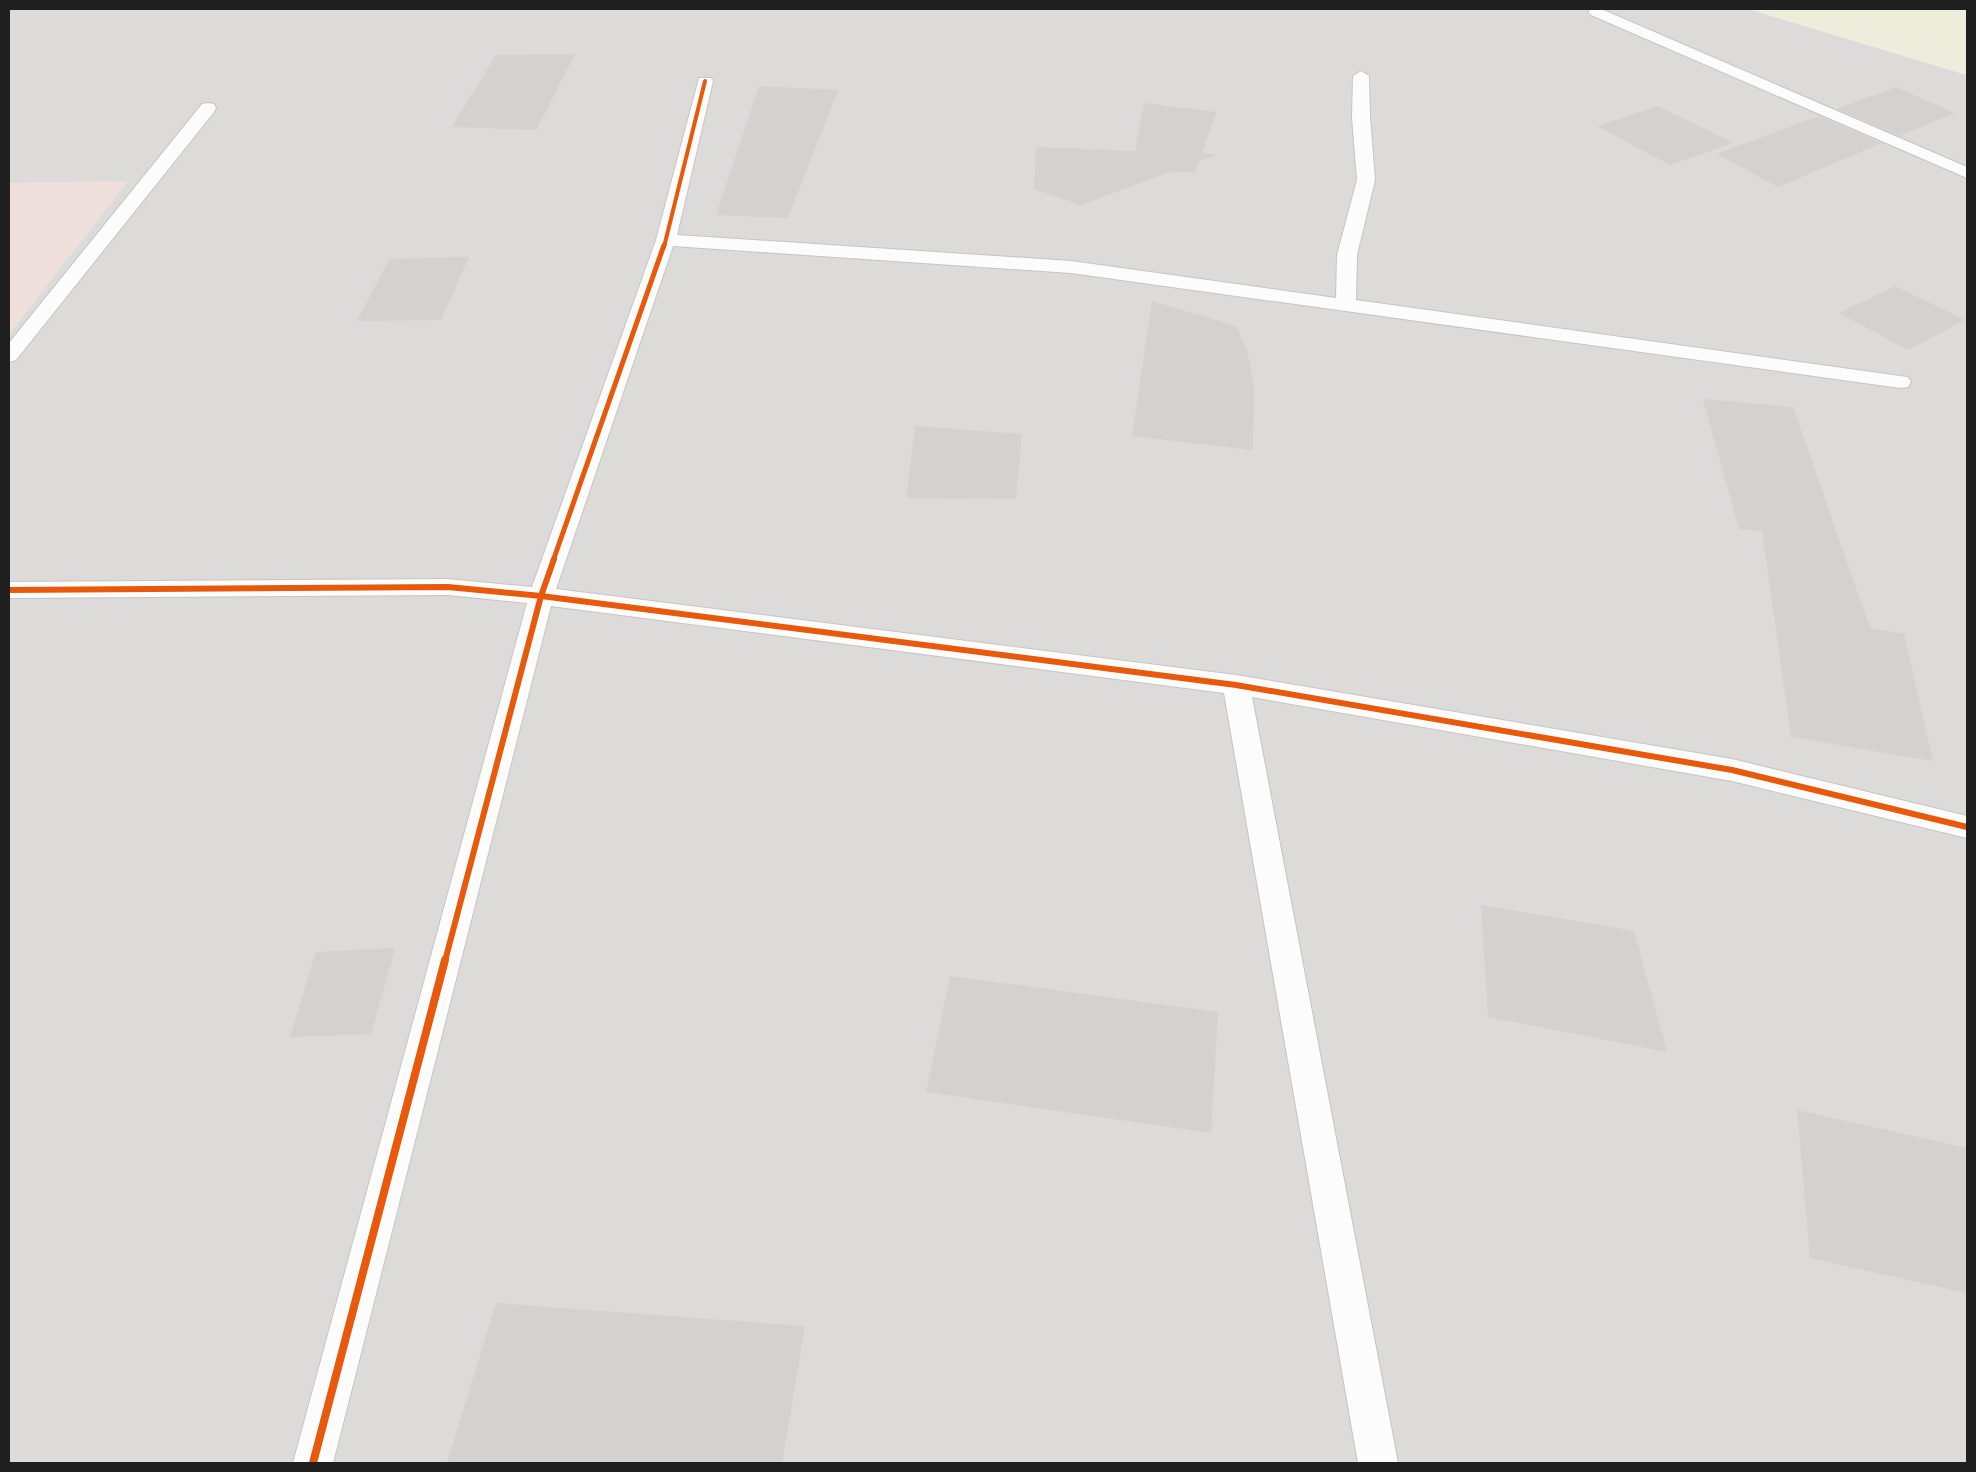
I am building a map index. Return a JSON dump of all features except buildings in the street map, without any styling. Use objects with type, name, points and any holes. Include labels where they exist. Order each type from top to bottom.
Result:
[{"type":"street","points":[[1596,12],[1967,172]]},
{"type":"street","points":[[1346,306],[1347,255],[1366,180],[1361,117],[1361,76]]},
{"type":"street","points":[[313,1463],[541,596],[666,240],[705,81]]},
{"type":"street","points":[[9,356],[208,108]]},
{"type":"street","points":[[666,240],[1071,267],[1900,382]]},
{"type":"street","points":[[9,590],[448,588],[541,596],[1236,685],[1732,770],[1967,827]]},
{"type":"street","points":[[1236,685],[1378,1463]]},
{"type":"shaded area","points":[[9,9],[1748,9],[1967,75],[1967,1463],[9,1463],[9,334],[127,182],[9,183]]},
{"type":"shaded area","points":[[127,181],[9,334],[9,183]]},
{"type":"green space","points":[[1748,9],[1967,9],[1967,75]]},
{"type":"cycle path","points":[[313,1463],[541,596],[666,240],[705,81]]},
{"type":"cycle path","points":[[9,590],[448,587],[541,596],[1236,685],[1732,770],[1967,827]]}]
